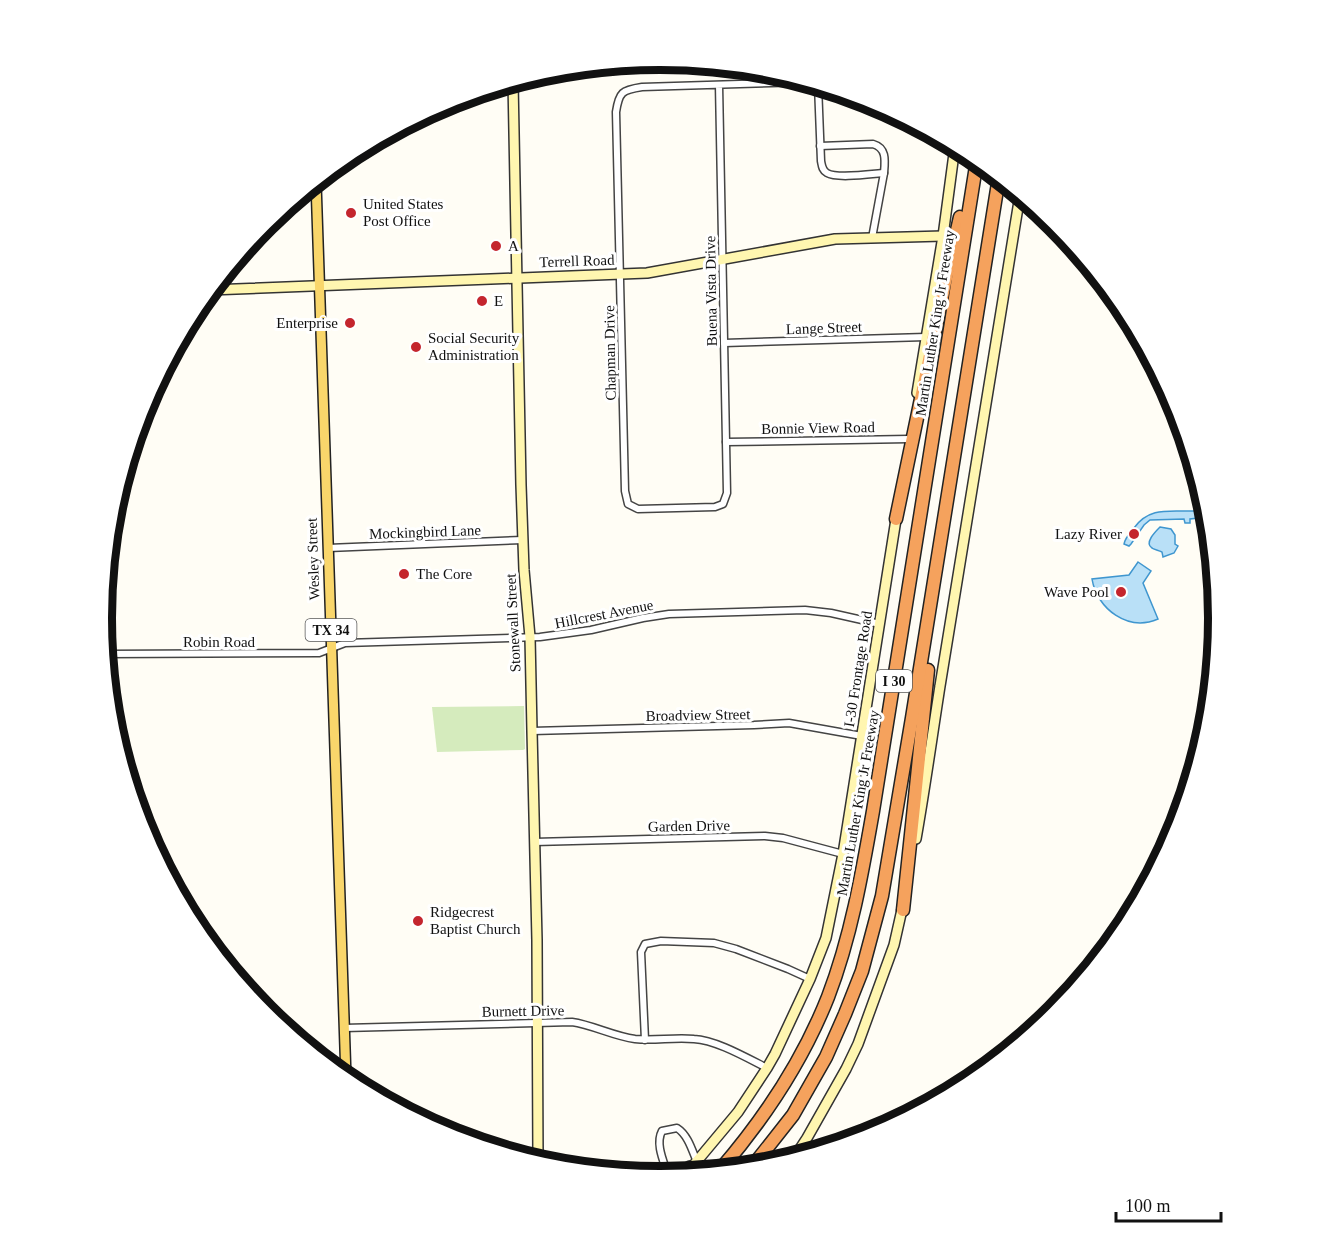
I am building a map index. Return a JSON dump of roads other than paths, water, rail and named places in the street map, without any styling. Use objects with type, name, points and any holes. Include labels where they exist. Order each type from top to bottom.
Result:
[{"type":"highway","points":[[896,519],[945,283],[973,170]]},
{"type":"highway","name":"Martin Luther King Jr Freeway","points":[[728,1161],[766,1112],[813,1031],[840,963],[856,901],[873,811],[974,170]]},
{"type":"highway","name":"I 30","points":[[761,1156],[793,1115],[845,1014],[867,954],[882,896],[998,188]]},
{"type":"highway","points":[[903,910],[939,551]]},
{"type":"main road","name":"Stonewall Street","points":[[513,91],[519,442],[530,637],[537,940],[538,1152]]},
{"type":"main road","name":"I-30 Frontage Road","points":[[694,1164],[738,1112],[767,1068],[810,979],[826,938],[843,854],[943,236],[954,156]]},
{"type":"main road","name":"Wesley Street","points":[[316,192],[345,1065]]},
{"type":"main road","points":[[801,1147],[858,1044],[894,945],[903,910],[932,745],[939,688],[1018,204]]},
{"type":"main road","name":"Terrell Road","points":[[223,290],[648,273],[835,238],[943,236]]},
{"type":"main road","name":"I-30 Frontage Road","points":[[692,1164],[697,1161]]},
{"type":"street","points":[[719,85],[776,83]]},
{"type":"street","name":"Chapman Drive","points":[[719,85],[628,89],[619,97],[616,112],[625,491],[628,504],[638,509],[715,507],[723,504],[726,497]]},
{"type":"street","name":"Buena Vista Drive","points":[[719,85],[726,497]]},
{"type":"street","points":[[818,94],[822,168],[828,174],[839,176],[884,173]]},
{"type":"street","points":[[820,146],[873,144],[885,154],[884,173],[872,238]]},
{"type":"street","name":"Lange Street","points":[[724,344],[926,337]]},
{"type":"street","name":"Bonnie View Road","points":[[726,442],[909,439]]},
{"type":"street","name":"Mockingbird Lane","points":[[328,548],[523,540]]},
{"type":"street","name":"Hillcrest Avenue","points":[[331,649],[345,644],[552,636],[669,614],[805,610],[831,613],[880,624]]},
{"type":"street","name":"Robin Road","points":[[114,654],[319,653],[331,649]]},
{"type":"street","name":"Broadview Street","points":[[532,731],[789,723],[862,736]]},
{"type":"street","name":"Garden Drive","points":[[534,842],[765,836],[783,838],[843,854]]},
{"type":"street","points":[[645,1040],[640,952],[645,944],[661,940],[714,943],[736,949],[810,979]]},
{"type":"street","name":"Burnett Drive","points":[[344,1028],[561,1021],[584,1024],[645,1040],[696,1039],[708,1041],[767,1068]]},
{"type":"street","points":[[665,1166],[658,1137],[662,1131],[676,1128],[685,1135],[697,1161]]},
{"type":"water","name":"Lazy River","points":[[1195,511],[1198,518],[1190,519],[1190,523],[1185,523],[1184,519],[1150,520],[1129,546],[1124,544],[1140,521],[1154,513]]},
{"type":"water","points":[[1160,527],[1171,529],[1175,535],[1175,544],[1178,546],[1174,553],[1163,557],[1162,552],[1152,548],[1149,543]]},
{"type":"water","name":"Wave Pool","points":[[1138,562],[1151,571],[1143,583],[1158,619],[1147,622],[1125,620],[1107,608],[1100,600],[1092,579],[1129,575]]},
{"type":"place","name":"United States Post Office","points":[[351,213]]},
{"type":"place","name":"A","points":[[496,246]]},
{"type":"place","name":"E","points":[[482,301]]},
{"type":"place","name":"Enterprise","points":[[350,323]]},
{"type":"place","name":"Social Security Administration","points":[[416,347]]},
{"type":"place","name":"Lazy River","points":[[1134,534]]},
{"type":"place","name":"The Core","points":[[404,574]]},
{"type":"place","name":"Wave Pool","points":[[1121,592]]},
{"type":"place","name":"Ridgecrest Baptist Church","points":[[418,921]]}]
